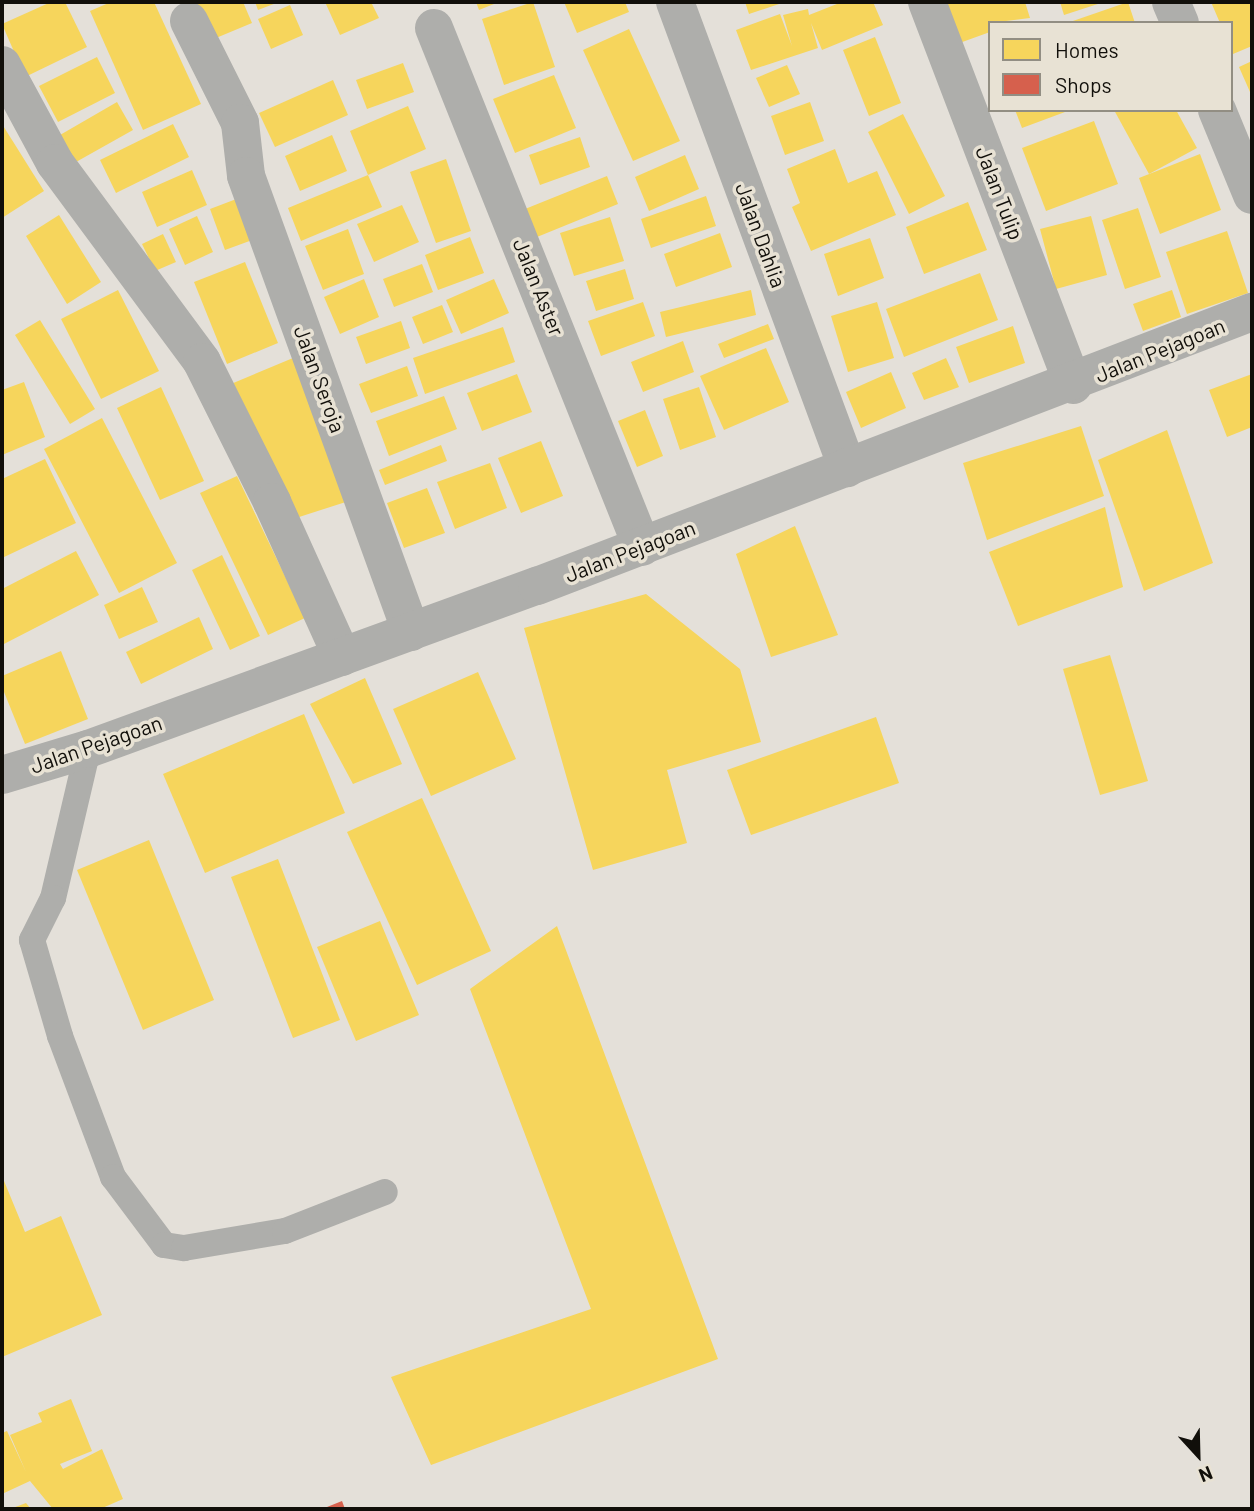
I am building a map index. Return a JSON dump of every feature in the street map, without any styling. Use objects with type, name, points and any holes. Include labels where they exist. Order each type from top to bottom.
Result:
[{"type":"street","name":"Jalan Dahlia","points":[[675,2],[847,468]]},
{"type":"street","name":"Jalan Tulip","points":[[926,2],[1073,385]]},
{"type":"street","points":[[1171,2],[1179,21]]},
{"type":"street","name":"Jalan Seroja","points":[[189,21],[240,123],[246,176],[411,632]]},
{"type":"street","name":"Jalan Aster","points":[[434,28],[642,547]]},
{"type":"street","points":[[2,65],[55,163],[202,362],[272,502],[342,657]]},
{"type":"street","points":[[1218,112],[1252,195]]},
{"type":"street","name":"Jalan Pejagoan","points":[[2,775],[88,749],[642,547],[1073,385],[1252,312]]},
{"type":"lane","points":[[88,749],[53,898],[32,940],[60,1036],[113,1177],[164,1245],[184,1248],[285,1231],[385,1192]]},
{"type":"building: Homes","points":[[51,2],[65,2],[87,47],[25,77],[2,24]]},
{"type":"building: Homes","points":[[111,2],[154,2],[201,104],[143,130],[90,11]]},
{"type":"building: Homes","points":[[186,2],[243,2],[252,23],[204,43]]},
{"type":"building: Homes","points":[[255,2],[279,2],[258,10]]},
{"type":"building: Homes","points":[[325,2],[371,2],[379,18],[340,35]]},
{"type":"building: Homes","points":[[476,2],[499,2],[479,10]]},
{"type":"building: Homes","points":[[533,2],[555,67],[504,85],[482,19]]},
{"type":"building: Homes","points":[[564,2],[625,2],[629,12],[577,33]]},
{"type":"building: Homes","points":[[745,2],[785,2],[749,14]]},
{"type":"building: Homes","points":[[842,2],[873,2],[883,25],[822,50],[811,23],[818,48],[751,70],[736,30],[780,14],[792,46],[783,15],[808,9],[809,15]]},
{"type":"building: Homes","points":[[939,2],[1025,2],[1030,18],[988,21],[988,33],[954,45]]},
{"type":"building: Homes","points":[[1060,2],[1104,2],[1064,15]]},
{"type":"building: Homes","points":[[1128,2],[1134,21],[1073,21]]},
{"type":"building: Homes","points":[[1211,2],[1252,2],[1252,46],[1233,54],[1233,21],[1219,21]]},
{"type":"building: Homes","points":[[290,5],[303,35],[271,49],[258,19]]},
{"type":"building: Homes","points":[[629,29],[680,141],[633,161],[583,50]]},
{"type":"building: Homes","points":[[875,37],[901,103],[869,116],[843,50]]},
{"type":"building: Homes","points":[[97,57],[115,93],[58,122],[39,86]]},
{"type":"building: Homes","points":[[1252,61],[1252,91],[1250,92],[1239,67]]},
{"type":"building: Homes","points":[[403,63],[414,92],[367,109],[356,80]]},
{"type":"building: Homes","points":[[787,65],[800,94],[769,107],[756,78]]},
{"type":"building: Homes","points":[[554,75],[576,128],[515,153],[493,99]]},
{"type":"building: Homes","points":[[333,80],[348,115],[275,147],[259,113]]},
{"type":"building: Homes","points":[[117,102],[133,130],[76,162],[60,135]]},
{"type":"building: Homes","points":[[810,102],[824,141],[785,155],[771,116]]},
{"type":"building: Homes","points":[[408,106],[426,149],[368,175],[350,131]]},
{"type":"building: Homes","points":[[1016,112],[1065,112],[1022,128]]},
{"type":"building: Homes","points":[[1115,112],[1177,112],[1197,148],[1149,174]]},
{"type":"building: Homes","points":[[903,114],[945,196],[909,214],[868,132]]},
{"type":"building: Homes","points":[[1094,121],[1118,184],[1046,211],[1022,148]]},
{"type":"building: Homes","points":[[2,124],[44,191],[2,218]]},
{"type":"building: Homes","points":[[173,124],[189,157],[116,193],[100,160]]},
{"type":"building: Homes","points":[[332,135],[347,171],[300,191],[285,156]]},
{"type":"building: Homes","points":[[580,137],[590,167],[540,185],[529,155]]},
{"type":"building: Homes","points":[[835,149],[848,183],[877,171],[896,215],[811,251],[792,207],[800,203],[787,169]]},
{"type":"building: Homes","points":[[1200,154],[1221,210],[1160,234],[1139,178]]},
{"type":"building: Homes","points":[[685,155],[699,189],[649,211],[635,177]]},
{"type":"building: Homes","points":[[446,159],[471,231],[436,243],[410,172]]},
{"type":"building: Homes","points":[[192,170],[207,205],[157,227],[142,192]]},
{"type":"building: Homes","points":[[368,175],[382,207],[301,241],[288,208]]},
{"type":"building: Homes","points":[[607,176],[618,204],[537,237],[525,209]]},
{"type":"building: Homes","points":[[706,196],[716,226],[651,248],[641,219]]},
{"type":"building: Homes","points":[[239,198],[255,239],[225,250],[210,209]]},
{"type":"building: Homes","points":[[968,202],[987,250],[924,274],[906,227]]},
{"type":"building: Homes","points":[[402,205],[419,242],[374,262],[357,224]]},
{"type":"building: Homes","points":[[1138,208],[1161,277],[1125,289],[1102,220]]},
{"type":"building: Homes","points":[[59,215],[101,282],[67,304],[26,236]]},
{"type":"building: Homes","points":[[197,216],[213,252],[185,265],[169,229]]},
{"type":"building: Homes","points":[[1091,216],[1107,275],[1056,289],[1040,229]]},
{"type":"building: Homes","points":[[610,217],[624,261],[574,276],[560,233]]},
{"type":"building: Homes","points":[[348,229],[364,274],[323,290],[305,246]]},
{"type":"building: Homes","points":[[1227,231],[1248,293],[1187,314],[1166,252]]},
{"type":"building: Homes","points":[[720,233],[732,267],[676,287],[664,254]]},
{"type":"building: Homes","points":[[163,234],[176,262],[155,271],[142,244]]},
{"type":"building: Homes","points":[[470,237],[484,273],[438,290],[425,255]]},
{"type":"building: Homes","points":[[870,238],[884,278],[838,296],[824,254]]},
{"type":"building: Homes","points":[[245,262],[278,343],[227,364],[194,282]]},
{"type":"building: Homes","points":[[422,264],[433,292],[394,307],[383,279]]},
{"type":"building: Homes","points":[[625,269],[634,299],[596,311],[586,281]]},
{"type":"building: Homes","points":[[980,273],[998,320],[904,357],[886,309]]},
{"type":"building: Homes","points":[[364,279],[379,317],[340,334],[324,297]]},
{"type":"building: Homes","points":[[494,279],[509,313],[461,334],[446,300]]},
{"type":"building: Homes","points":[[118,290],[159,371],[101,399],[61,319]]},
{"type":"building: Homes","points":[[751,290],[756,315],[666,337],[660,312]]},
{"type":"building: Homes","points":[[1172,290],[1181,317],[1143,331],[1133,304]]},
{"type":"building: Homes","points":[[643,302],[655,336],[601,356],[588,321]]},
{"type":"building: Homes","points":[[877,302],[894,358],[848,372],[831,316]]},
{"type":"building: Homes","points":[[442,305],[453,332],[423,344],[412,317]]},
{"type":"building: Homes","points":[[40,320],[95,409],[70,424],[15,335]]},
{"type":"building: Homes","points":[[401,321],[410,348],[366,364],[356,337]]},
{"type":"building: Homes","points":[[768,324],[774,339],[724,358],[718,344]]},
{"type":"building: Homes","points":[[1013,326],[1025,363],[969,383],[956,347]]},
{"type":"building: Homes","points":[[503,327],[515,362],[425,394],[413,358]]},
{"type":"building: Homes","points":[[683,341],[694,372],[643,392],[631,362]]},
{"type":"building: Homes","points":[[766,348],[789,402],[724,430],[700,376]]},
{"type":"building: Homes","points":[[293,358],[352,500],[296,518],[231,384]]},
{"type":"building: Homes","points":[[946,358],[959,387],[924,400],[912,373]]},
{"type":"building: Homes","points":[[407,366],[418,396],[371,413],[359,384]]},
{"type":"building: Homes","points":[[891,372],[906,408],[861,428],[846,392]]},
{"type":"building: Homes","points":[[517,374],[532,412],[482,431],[467,393]]},
{"type":"building: Homes","points":[[1252,374],[1252,427],[1227,437],[1209,390]]},
{"type":"building: Homes","points":[[24,382],[45,437],[2,455],[2,390]]},
{"type":"building: Homes","points":[[161,387],[204,481],[160,500],[117,408]]},
{"type":"building: Homes","points":[[699,387],[716,437],[680,450],[663,399]]},
{"type":"building: Homes","points":[[444,396],[457,429],[389,456],[376,421]]},
{"type":"building: Homes","points":[[645,410],[663,456],[637,467],[618,421]]},
{"type":"building: Homes","points":[[102,418],[177,563],[119,593],[44,449]]},
{"type":"building: Homes","points":[[1081,426],[1104,496],[987,540],[963,463]]},
{"type":"building: Homes","points":[[1167,430],[1213,563],[1144,591],[1098,460]]},
{"type":"building: Homes","points":[[541,441],[563,496],[521,513],[498,458]]},
{"type":"building: Homes","points":[[441,445],[447,461],[385,485],[379,470]]},
{"type":"building: Homes","points":[[45,459],[76,523],[2,558],[2,479]]},
{"type":"building: Homes","points":[[490,463],[507,508],[455,529],[437,482]]},
{"type":"building: Homes","points":[[237,476],[305,618],[268,635],[200,493]]},
{"type":"building: Homes","points":[[427,488],[445,533],[404,548],[387,503]]},
{"type":"building: Homes","points":[[1105,507],[1123,587],[1018,626],[989,552]]},
{"type":"building: Homes","points":[[795,526],[838,635],[771,657],[736,554]]},
{"type":"building: Homes","points":[[76,551],[99,595],[2,645],[2,589]]},
{"type":"building: Homes","points":[[222,555],[260,636],[230,650],[192,570]]},
{"type":"building: Homes","points":[[142,587],[158,622],[119,639],[104,605]]},
{"type":"building: Homes","points":[[646,594],[740,669],[761,742],[667,770],[687,843],[593,870],[524,628]]},
{"type":"building: Homes","points":[[199,617],[213,649],[141,684],[126,652]]},
{"type":"building: Homes","points":[[61,651],[88,719],[25,744],[2,687],[2,676]]},
{"type":"building: Homes","points":[[1110,655],[1148,781],[1100,795],[1063,669]]},
{"type":"building: Homes","points":[[478,672],[516,759],[431,796],[393,709]]},
{"type":"building: Homes","points":[[365,678],[402,764],[353,784],[310,704]]},
{"type":"building: Homes","points":[[304,714],[345,813],[205,873],[163,774]]},
{"type":"building: Homes","points":[[876,717],[899,783],[751,835],[727,770]]},
{"type":"building: Homes","points":[[422,798],[491,951],[417,985],[347,832]]},
{"type":"building: Homes","points":[[149,840],[214,1000],[143,1030],[77,870]]},
{"type":"building: Homes","points":[[278,859],[340,1020],[293,1038],[231,877]]},
{"type":"building: Homes","points":[[380,921],[419,1015],[356,1041],[317,947]]},
{"type":"building: Homes","points":[[557,926],[718,1359],[431,1465],[391,1377],[591,1309],[470,989]]},
{"type":"building: Homes","points":[[2,1176],[25,1232],[61,1216],[102,1315],[2,1357]]},
{"type":"building: Homes","points":[[71,1399],[92,1451],[60,1464],[63,1469],[102,1449],[123,1499],[100,1509],[53,1509],[30,1481],[2,1494],[2,1433],[7,1431],[26,1472],[10,1435],[42,1422],[38,1413]]},
{"type":"building: Homes","points":[[26,1503],[31,1509],[10,1509]]},
{"type":"building: Shops","points":[[342,1501],[345,1509],[322,1509]]}]
